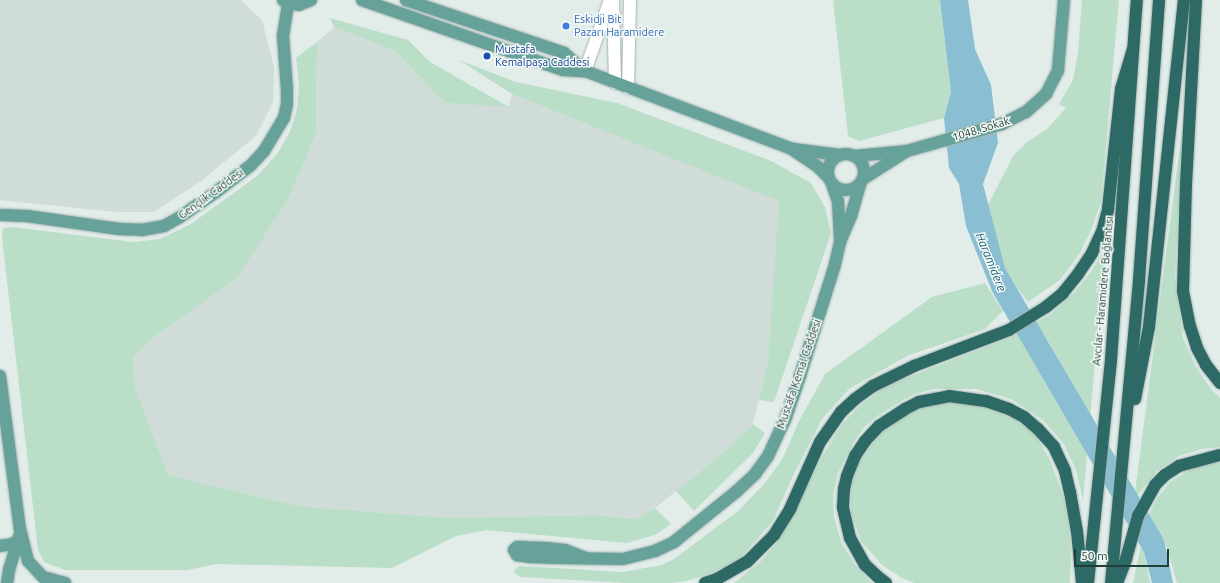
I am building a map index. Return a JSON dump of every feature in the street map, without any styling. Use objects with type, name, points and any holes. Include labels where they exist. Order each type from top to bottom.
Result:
[{"type":"highway","name":"Avcılar - Haramidere Bağlantısı","points":[[1088,583],[1111,360],[1137,0]]},
{"type":"highway","points":[[1111,583],[1139,280],[1160,0]]},
{"type":"highway","points":[[1124,453],[1150,327],[1184,0]]},
{"type":"highway","points":[[1196,0],[1186,183],[1183,292],[1196,348],[1206,365],[1220,383]]},
{"type":"highway","points":[[705,583],[717,579],[747,562],[758,554],[774,536],[790,509],[820,442],[841,412],[854,399],[873,386],[914,366],[1009,330],[1046,307],[1062,294],[1092,253],[1102,232],[1108,209],[1121,89],[1134,49]]},
{"type":"highway","points":[[886,583],[865,565],[850,538],[843,507],[844,489],[847,476],[855,456],[865,441],[879,426],[905,409],[920,402],[949,396],[986,401],[1009,409],[1024,417],[1038,429],[1054,447],[1065,471],[1070,492],[1077,531],[1082,583]]},
{"type":"highway","points":[[1117,583],[1126,559],[1138,516],[1155,485],[1165,475],[1180,466],[1220,455]]},
{"type":"main road","points":[[285,2],[299,5],[311,0]]},
{"type":"main road","name":"Mustafa Kemal Caddesi","points":[[362,0],[563,70],[585,71]]},
{"type":"main road","name":"Mustafa Kemal Caddesi","points":[[406,0],[564,53],[585,71],[790,148],[817,166],[830,181],[838,201],[840,242]]},
{"type":"main road","name":"1048. Sokak","points":[[855,156],[907,151],[1002,124],[1026,112],[1046,94],[1058,70],[1064,0]]},
{"type":"main road","name":"Gençlik Caddesi","points":[[0,215],[27,216],[119,229],[142,230],[164,226],[216,192],[251,165],[264,151],[284,118],[287,104],[282,36],[285,2]]},
{"type":"main road","name":"Mustafa Kemal Caddesi","points":[[790,148],[840,154]]},
{"type":"main road","name":"1048. Sokak","points":[[861,182],[907,151]]},
{"type":"main road","points":[[840,154],[855,156],[862,163],[864,169],[861,182],[855,188],[842,190],[830,181],[828,167],[835,157],[840,154]]},
{"type":"main road","name":"Mustafa Kemal Caddesi","points":[[586,558],[623,559],[655,552],[679,538],[737,491],[755,474],[768,456],[785,420],[825,298],[840,242],[852,212],[861,182]]},
{"type":"main road","points":[[0,376],[20,535],[28,560],[36,570],[44,576],[65,583]]},
{"type":"main road","points":[[0,546],[12,544],[20,535]]},
{"type":"main road","points":[[0,583],[5,583],[20,535]]},
{"type":"street","points":[[585,71],[612,0]]},
{"type":"street","points":[[612,0],[615,83]]},
{"type":"street","points":[[628,88],[630,0]]},
{"type":"shaded area","points":[[0,0],[241,0],[262,20],[274,68],[273,102],[256,136],[201,181],[154,212],[116,212],[0,200]]},
{"type":"shaded area","points":[[334,27],[395,51],[445,103],[509,106],[512,94],[780,201],[768,361],[753,424],[723,453],[655,508],[637,519],[595,515],[449,518],[298,506],[168,475],[135,387],[133,357],[154,337],[236,279],[288,200],[316,134],[317,42]]},
{"type":"green space","points":[[833,0],[940,0],[951,92],[944,118],[859,141],[848,136]]},
{"type":"green space","points":[[1082,0],[1119,0],[1101,201],[1092,228],[1080,253],[1060,280],[1028,302],[1006,273],[987,207],[1013,156],[1027,142],[1047,129],[1066,108],[1059,104],[1073,80],[1078,52]]},
{"type":"green space","points":[[330,18],[408,40],[430,62],[509,107],[445,103],[395,51],[334,27]]},
{"type":"green space","points":[[317,42],[316,134],[288,200],[236,279],[154,337],[133,357],[135,387],[168,475],[298,506],[449,518],[595,515],[636,519],[655,508],[671,524],[655,535],[627,543],[487,530],[456,536],[392,568],[217,564],[187,570],[65,570],[44,562],[38,550],[2,238],[3,228],[12,227],[133,242],[160,239],[191,224],[257,176],[277,154],[290,132],[297,109],[299,85],[296,58]]},
{"type":"green space","points":[[459,60],[516,82],[617,103],[771,161],[811,183],[825,207],[831,233],[774,402],[759,400],[768,361],[779,201],[512,94]]},
{"type":"green space","points":[[1182,131],[1175,277],[1183,338],[1196,367],[1211,389],[1220,398],[1220,447],[1202,449],[1179,456],[1157,471],[1134,500]]},
{"type":"green space","points":[[1105,249],[1083,500],[1076,470],[1064,444],[1043,420],[1011,399],[976,389],[934,389],[915,394],[898,403],[864,427],[855,440],[838,473],[833,495],[834,517],[841,542],[855,565],[872,583],[734,583],[761,561],[774,546],[788,525],[821,459],[841,425],[862,404],[881,390],[906,378],[1014,336],[1051,314],[1074,293],[1091,272]],"holes":[[[1043,332],[1084,404],[1064,415],[1023,343]]]},
{"type":"green space","points":[[985,283],[1003,311],[985,329],[907,356],[849,389],[822,419],[792,478],[773,521],[742,556],[728,565],[712,573],[686,581],[671,583],[628,583],[521,577],[513,572],[519,566],[623,572],[661,565],[674,559],[738,511],[765,483],[783,458],[798,423],[825,374],[932,297]]},
{"type":"green space","points":[[970,402],[1012,418],[1035,434],[1050,460],[1063,495],[1069,526],[1071,561],[1070,583],[914,583],[902,578],[882,565],[861,541],[851,513],[851,490],[858,465],[873,443],[891,422],[919,408],[941,403]]},
{"type":"green space","points":[[753,424],[765,433],[753,453],[694,511],[676,491],[723,453]]},
{"type":"green space","points":[[1212,463],[1220,463],[1220,583],[1177,583],[1164,539],[1144,552],[1150,583],[1133,583],[1146,522],[1156,500],[1170,482],[1190,470]]},
{"type":"water","name":"Haramidere","points":[[940,0],[968,0],[975,49],[991,85],[998,143],[983,184],[1005,268],[1164,540],[1173,583],[1152,583],[1144,552],[992,291],[966,226],[959,184],[949,168],[944,118],[951,92]]},
{"type":"place","name":"Eskidji Bit Pazarı Haramidere","points":[[566,26]]},
{"type":"place","name":"Mustafa Kemalpaşa Caddesi","points":[[487,56]]}]
